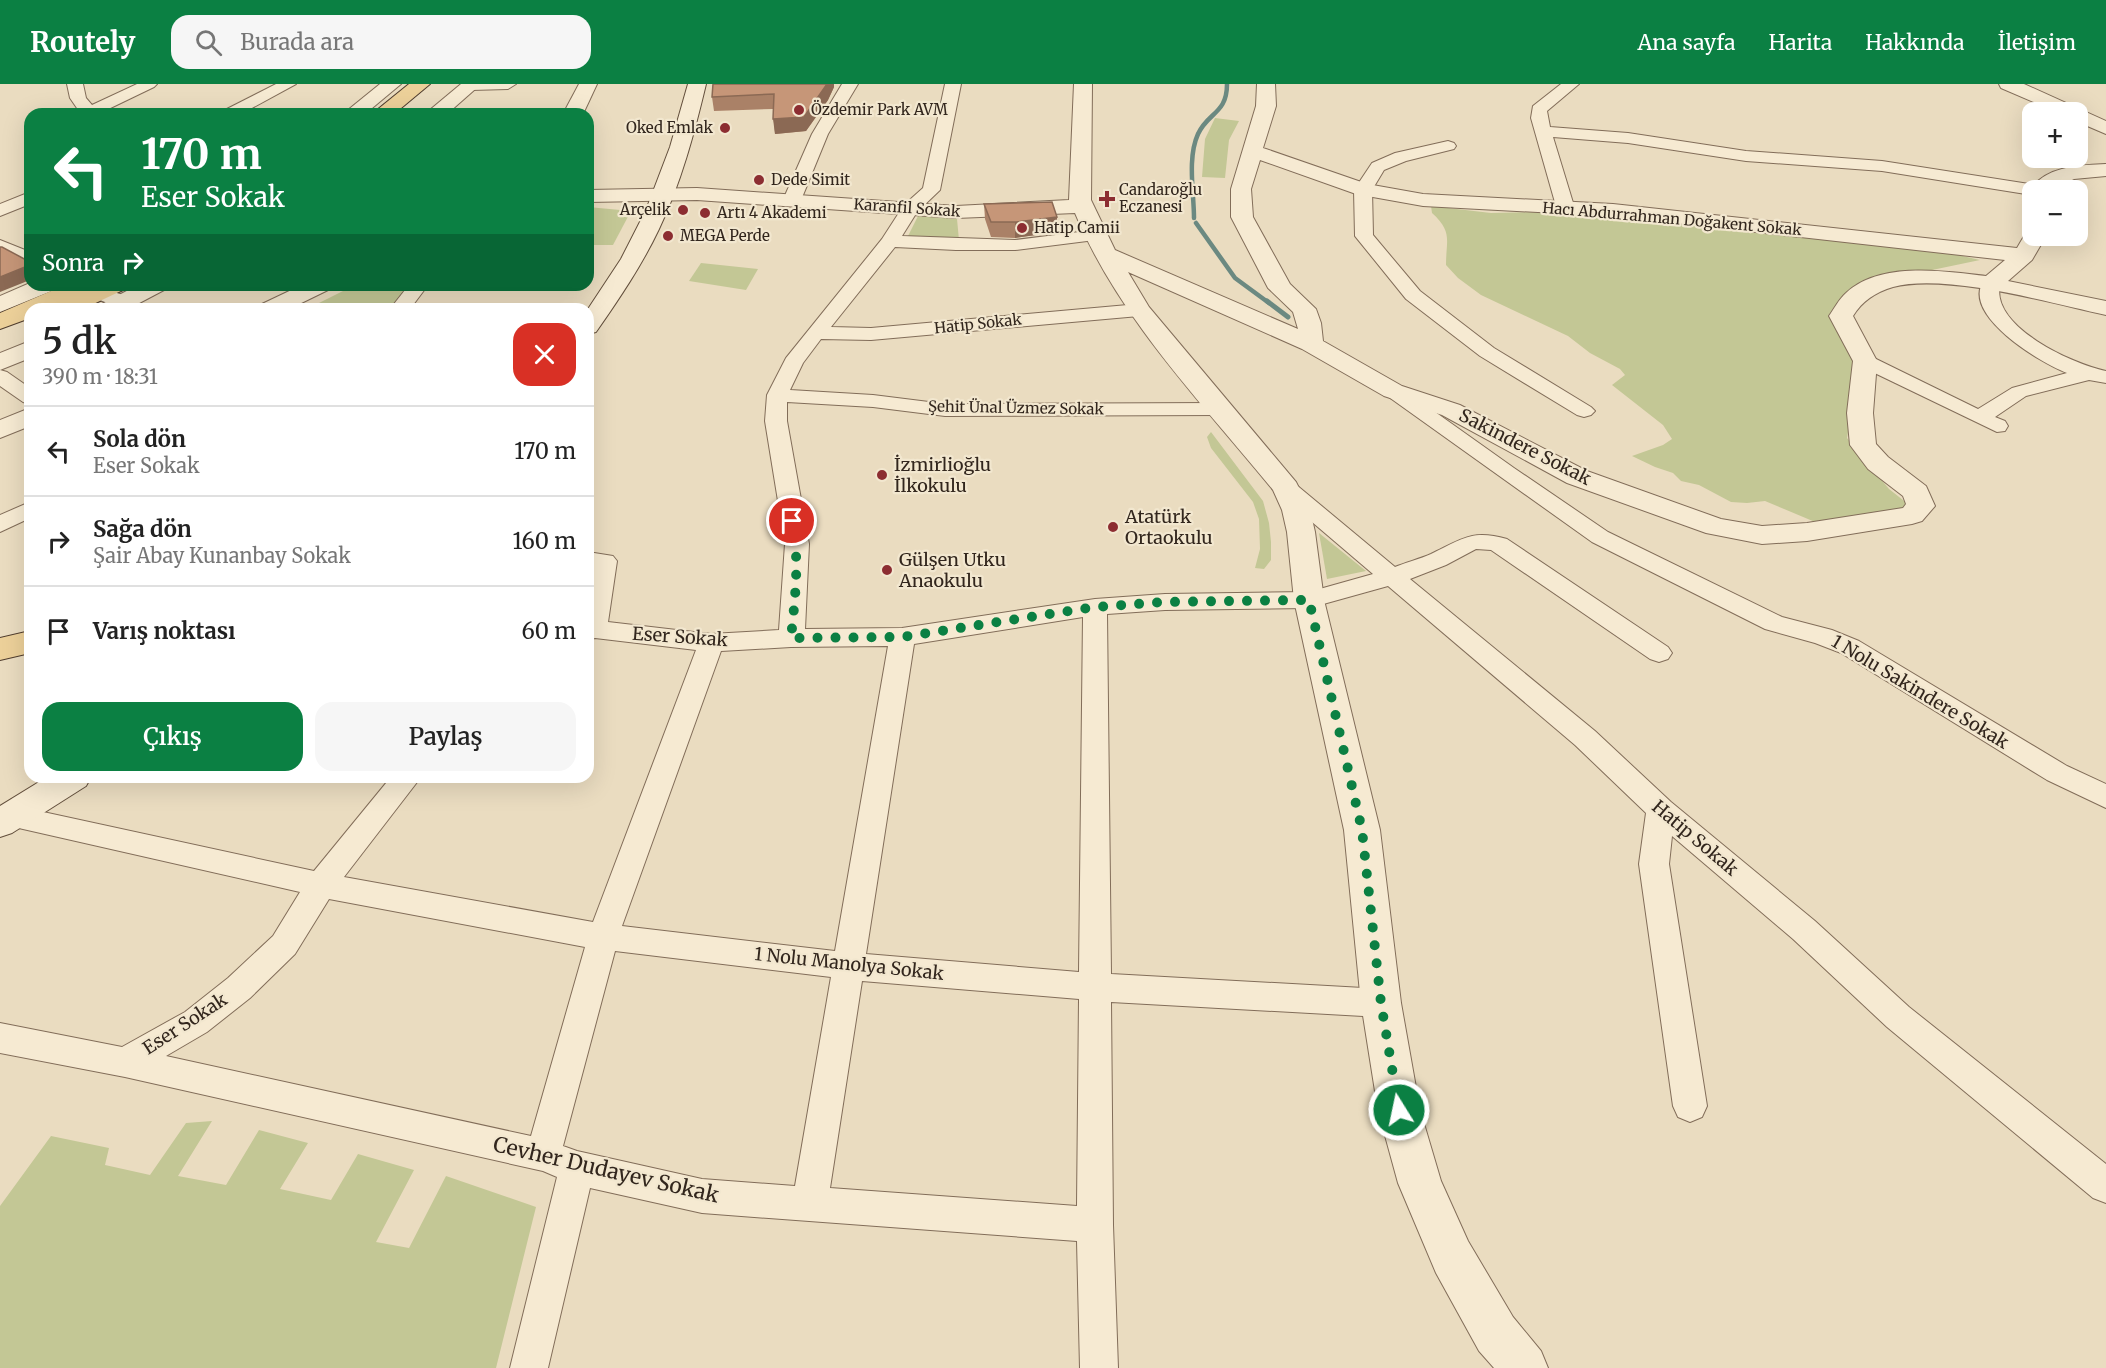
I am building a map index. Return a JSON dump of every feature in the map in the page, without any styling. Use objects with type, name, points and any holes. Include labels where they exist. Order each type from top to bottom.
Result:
[{"type":"main road","points":[[390,108],[421,84]]},
{"type":"main road","points":[[412,108],[442,84]]},
{"type":"main road","points":[[88,303],[112,297]]},
{"type":"main road","points":[[85,303],[112,297]]},
{"type":"main road","points":[[0,322],[24,317]]},
{"type":"main road","points":[[0,338],[24,327]]},
{"type":"main road","points":[[0,632],[24,626]]},
{"type":"main road","points":[[0,649],[24,643]]},
{"type":"street","points":[[75,84],[78,98],[85,108]]},
{"type":"street","points":[[99,108],[148,84]]},
{"type":"street","points":[[241,108],[288,84]]},
{"type":"street","points":[[361,108],[392,84]]},
{"type":"street","points":[[442,108],[471,85],[508,84]]},
{"type":"street","points":[[576,108],[588,84]]},
{"type":"street","points":[[594,318],[638,249],[662,194],[686,129],[697,84]]},
{"type":"street","points":[[792,200],[820,134],[850,84]]},
{"type":"street","points":[[791,638],[796,590],[797,544],[776,421],[777,395],[793,362],[890,241],[910,209],[931,190],[953,84]]},
{"type":"street","name":"Hatip Sokak","points":[[1083,84],[1080,206],[1140,310],[1286,488],[1585,738],[1661,810],[1804,930],[1898,1017],[2106,1186]]},
{"type":"street","points":[[1266,84],[1266,106],[1241,189],[1242,216],[1281,288],[1304,309],[1309,323],[1311,344]]},
{"type":"street","points":[[1565,206],[1539,118],[1539,109],[1571,84]]},
{"type":"street","points":[[2008,84],[2049,102]]},
{"type":"street","points":[[2088,120],[2106,128]]},
{"type":"street","points":[[1544,131],[1628,138],[1746,156],[1882,166],[2022,188]]},
{"type":"street","points":[[1448,146],[1401,157],[1378,167],[1362,190],[1364,236],[1413,295],[1487,352],[1584,411]]},
{"type":"street","name":"Hacı Abdurrahman Doğakent Sokak","points":[[1254,151],[1362,190],[1423,200],[1565,206],[2022,244]]},
{"type":"street","points":[[2050,180],[2070,173],[2106,170]]},
{"type":"street","name":"Karanfil Sokak","points":[[594,196],[632,197],[662,194],[792,200],[956,212],[1080,206]]},
{"type":"street","points":[[0,210],[24,200]]},
{"type":"street","points":[[890,241],[956,245],[1015,244],[1095,235]]},
{"type":"street","name":"Sakindere Sokak","points":[[1095,235],[1116,239],[1192,291]]},
{"type":"street","points":[[0,245],[24,256]]},
{"type":"street","points":[[2029,246],[1991,284],[1988,296],[1996,313],[2022,340],[2056,361],[2096,375]]},
{"type":"street","name":"Sakindere Sokak","points":[[1108,255],[1311,344],[1393,391],[1451,410],[1577,477],[1716,527],[1762,535],[1807,532],[1912,515],[1922,506],[1916,492],[1878,463],[1863,445],[1860,413],[1865,361]]},
{"type":"street","points":[[2096,375],[2019,392],[1989,422],[1865,361],[1841,316],[1854,298],[1878,286],[1914,276],[1991,284],[2106,308]]},
{"type":"street","points":[[0,304],[31,291]]},
{"type":"street","points":[[112,297],[134,291]]},
{"type":"street","points":[[282,303],[305,291]]},
{"type":"street","points":[[405,303],[415,291]]},
{"type":"street","name":"Hatip Sokak","points":[[816,333],[871,334],[1140,310]]},
{"type":"street","points":[[0,363],[24,351]]},
{"type":"street","points":[[0,376],[24,394]]},
{"type":"street","name":"1 Nolu Sakindere Sokak","points":[[1393,391],[1506,473],[1600,537],[1774,623],[1823,636],[1850,647],[2057,773],[2106,797]]},
{"type":"street","name":"Şehit Ünal Üzmez Sokak","points":[[777,395],[873,401],[945,410],[1220,409]]},
{"type":"street","points":[[0,430],[24,419]]},
{"type":"street","name":"Hatip Sokak","points":[[1286,488],[1296,510],[1301,532],[1309,600],[1362,830],[1381,1003],[1399,1110],[1420,1183],[1452,1257],[1496,1334],[1524,1368]]},
{"type":"street","points":[[0,525],[24,512]]},
{"type":"street","name":"Eser Sokak","points":[[594,630],[711,644],[791,638],[902,637],[1095,607],[1165,602],[1309,600],[1390,577],[1438,560],[1471,542],[1485,541],[1499,544],[1659,653]]},
{"type":"street","points":[[594,560],[605,561],[594,615]]},
{"type":"street","points":[[1095,607],[1095,1225],[1099,1368]]},
{"type":"street","points":[[810,1204],[902,637]]},
{"type":"street","points":[[543,1155],[603,937],[711,644]]},
{"type":"street","points":[[6,820],[65,783]]},
{"type":"street","name":"Eser Sokak","points":[[0,1038],[126,1062],[196,1022],[239,988],[284,945],[321,885],[402,783]]},
{"type":"street","points":[[1661,810],[1654,864],[1690,1106]]},
{"type":"street","points":[[6,820],[321,885]]},
{"type":"street","name":"1 Nolu Manolya Sokak","points":[[321,885],[603,937],[847,966],[1095,987],[1381,1003]]},
{"type":"street","name":"Cevher Dudayev Sokak","points":[[126,1062],[543,1155],[577,1168],[702,1196],[1095,1225]]},
{"type":"street","points":[[530,1368],[577,1168]]},
{"type":"green space","points":[[1215,118],[1239,121],[1229,140],[1225,178],[1202,177],[1205,139]]},
{"type":"green space","points":[[1431,206],[1491,213],[1538,212],[1619,216],[1945,252],[1980,260],[1889,279],[1850,296],[1855,393],[1847,438],[1889,489],[1913,508],[1827,527],[1765,501],[1731,502],[1699,485],[1681,481],[1673,473],[1632,456],[1663,445],[1672,439],[1663,425],[1612,385],[1625,375],[1620,369],[1590,353],[1568,336],[1481,295],[1458,278],[1446,265],[1446,231],[1432,213]]},
{"type":"green space","points":[[594,208],[631,211],[613,245],[594,245]]},
{"type":"green space","points":[[918,216],[957,219],[959,240],[908,236]]},
{"type":"green space","points":[[701,263],[758,269],[746,290],[689,281]]},
{"type":"green space","points":[[343,291],[408,291],[399,303],[319,303]]},
{"type":"green space","points":[[1211,432],[1263,501],[1271,542],[1271,560],[1264,569],[1255,568],[1260,549],[1259,519],[1253,502],[1211,448],[1207,437]]},
{"type":"green space","points":[[1319,533],[1366,571],[1327,579]]},
{"type":"green space","points":[[212,1121],[178,1176],[226,1185],[259,1130],[308,1143],[280,1189],[331,1200],[358,1154],[414,1170],[376,1242],[409,1248],[446,1176],[536,1207],[496,1368],[0,1368],[0,1206],[51,1136],[109,1148],[105,1165],[150,1175],[186,1123]]},
{"type":"building","points":[[713,84],[827,84],[804,117],[773,119],[774,94],[712,97]]},
{"type":"building","points":[[1052,202],[1057,217],[1015,222],[991,222],[984,204]]},
{"type":"building","points":[[0,247],[24,259],[24,267],[0,277]]},
{"type":"waterway","points":[[1194,218],[1192,165],[1195,143],[1202,127],[1224,101],[1227,84]]},
{"type":"waterway","points":[[1196,223],[1235,278],[1269,303]]},
{"type":"waterway","points":[[1267,301],[1288,317]]},
{"type":"place","name":"Özdemir Park AVM","points":[[799,110]]},
{"type":"place","name":"Oked Emlak","points":[[725,128]]},
{"type":"place","name":"Dede Simit","points":[[759,180]]},
{"type":"place","name":"Candaroğlu Eczanesi","points":[[1107,199]]},
{"type":"place","name":"Arçelik","points":[[683,210]]},
{"type":"place","name":"Artı 4 Akademi","points":[[705,213]]},
{"type":"place","name":"Hatip Camii","points":[[1022,228]]},
{"type":"place","name":"MEGA Perde","points":[[668,236]]},
{"type":"place","name":"İzmirlioğlu İlkokulu","points":[[882,475]]},
{"type":"place","name":"Atatürk Ortaokulu","points":[[1113,527]]},
{"type":"place","name":"Gülşen Utku Anaokulu","points":[[887,570]]},
{"type":"route","points":[[792,521],[797,544],[796,590],[791,638],[902,637],[1095,607],[1165,602],[1309,600],[1362,830],[1381,1003],[1399,1110]]}]
